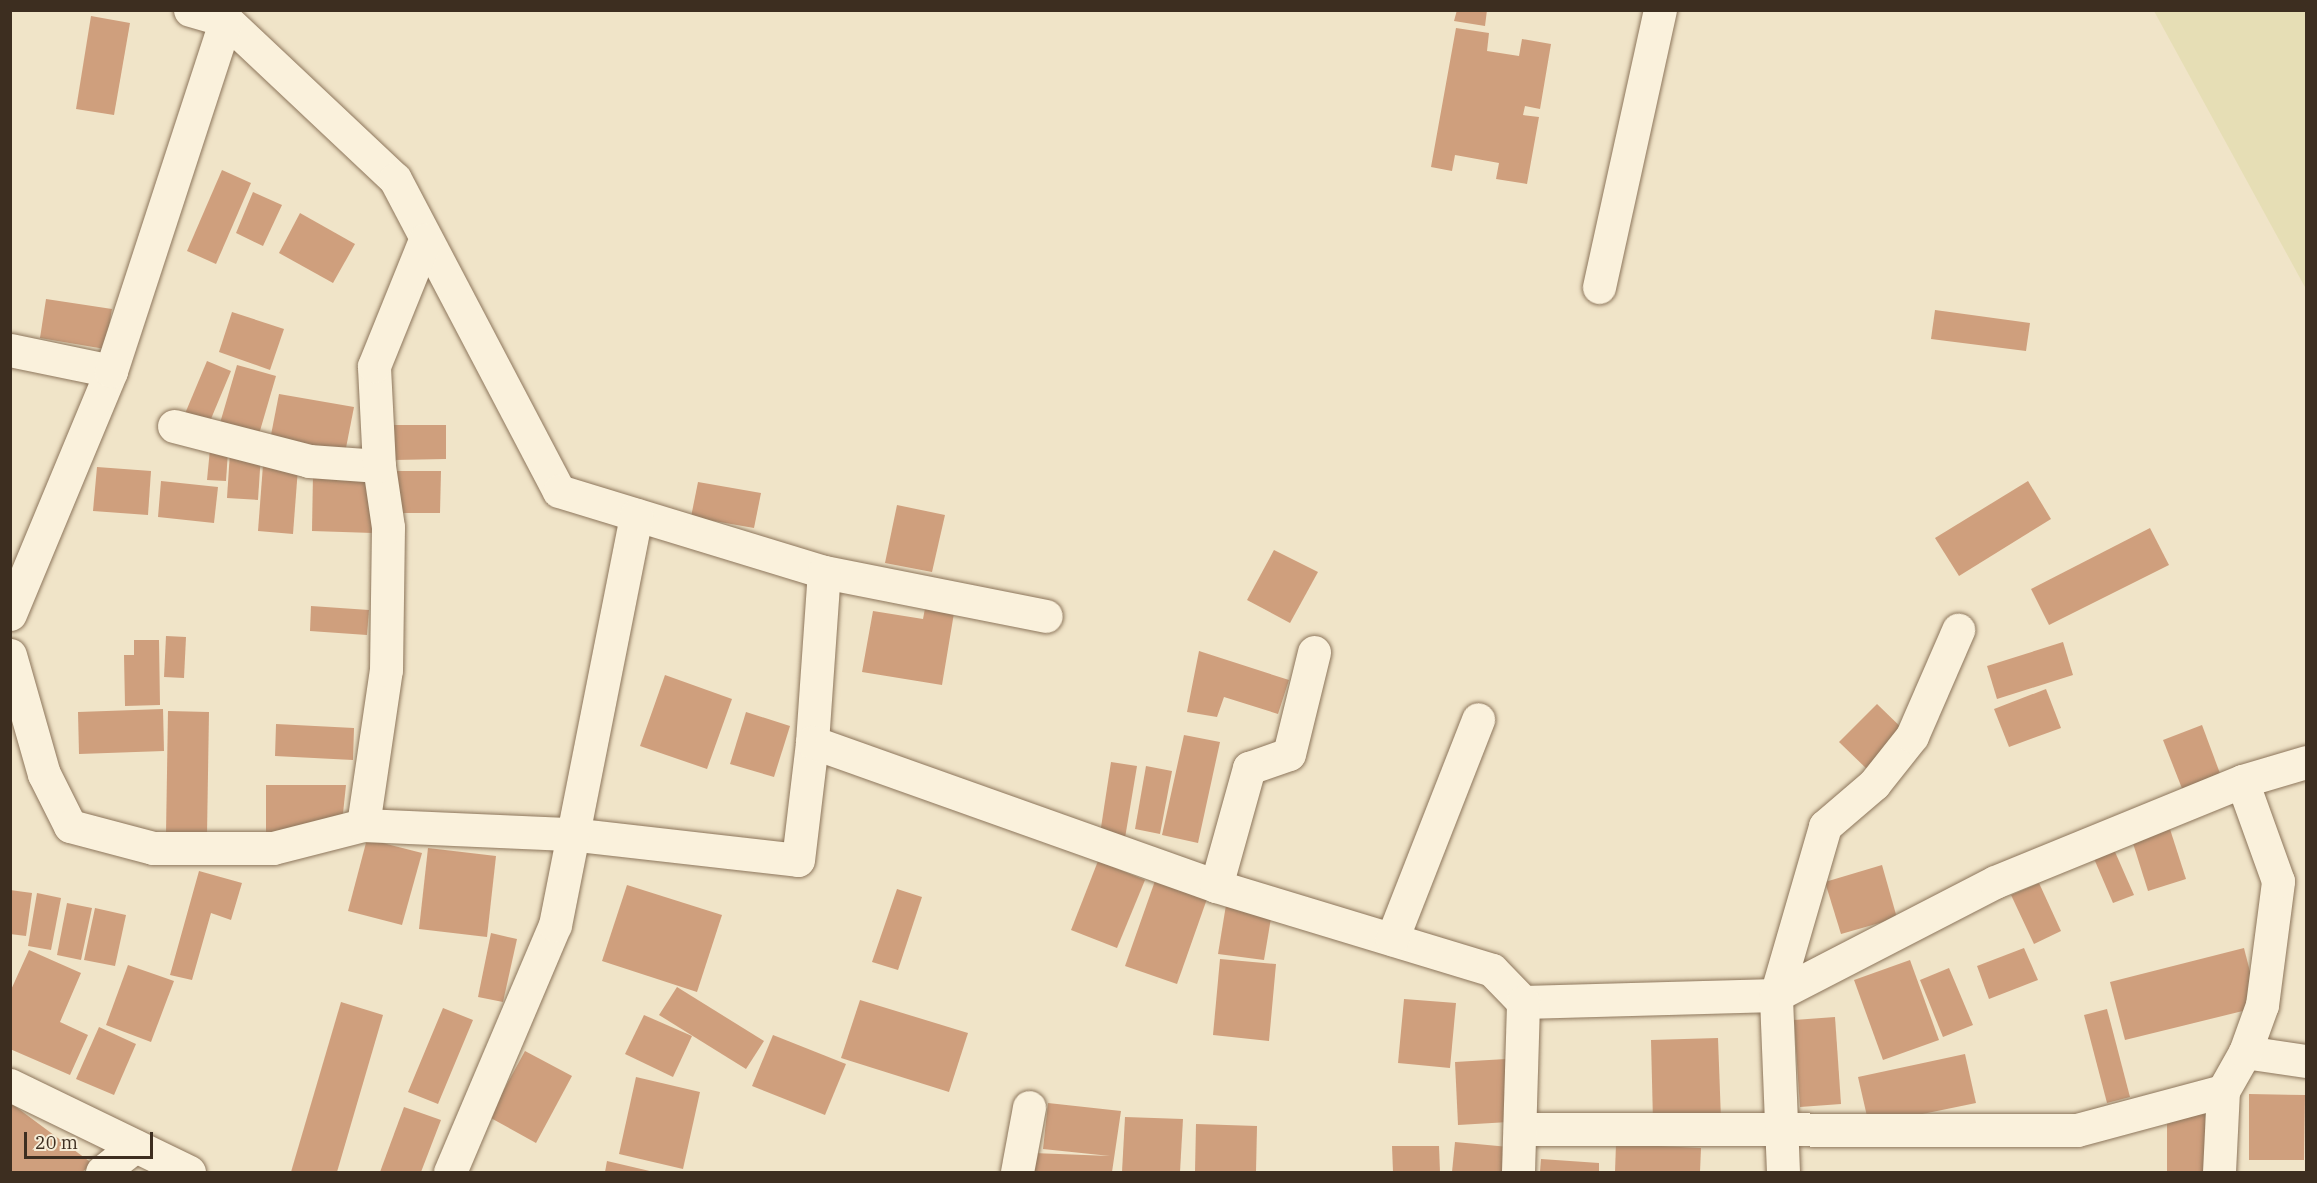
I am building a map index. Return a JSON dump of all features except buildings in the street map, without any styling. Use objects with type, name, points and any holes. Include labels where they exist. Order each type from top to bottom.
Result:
[{"type":"street","points":[[190,10],[226,20],[394,179],[559,491],[824,572],[1046,616]]},
{"type":"street","points":[[1599,286],[1660,10]]},
{"type":"street","points":[[10,614],[111,371],[226,20]]},
{"type":"street","points":[[363,825],[386,670],[388,527],[379,466],[374,366],[426,240]]},
{"type":"street","points":[[10,350],[111,371]]},
{"type":"street","points":[[174,426],[309,461],[379,466]]},
{"type":"street","points":[[450,1173],[555,926],[570,834],[636,515]]},
{"type":"street","points":[[10,655],[44,774],[70,826],[153,848],[273,848],[363,825],[570,834],[798,860],[812,742],[824,572]]},
{"type":"street","points":[[1783,1173],[1784,1131],[1776,995],[1825,826],[1874,784],[1912,736],[1958,630]]},
{"type":"street","points":[[1216,885],[1249,768],[1289,754],[1314,652]]},
{"type":"street","points":[[1392,939],[1478,719]]},
{"type":"street","points":[[812,742],[1216,885],[1492,970],[1523,1002],[1518,1173]]},
{"type":"street","points":[[1523,1002],[1776,995],[1995,882],[2242,781],[2307,762]]},
{"type":"street","points":[[2219,1173],[2223,1091],[2245,1052],[2262,1005],[2278,881],[2242,781]]},
{"type":"street","points":[[2245,1052],[2307,1061]]},
{"type":"street","points":[[10,1085],[189,1173]]},
{"type":"street","points":[[1521,1129],[2077,1130],[2223,1091]]},
{"type":"street","points":[[1017,1173],[1029,1107]]},
{"type":"street","points":[[102,1173],[135,1146]]},
{"type":"shaded area","points":[[2154,11],[2306,11],[2306,289]]}]
